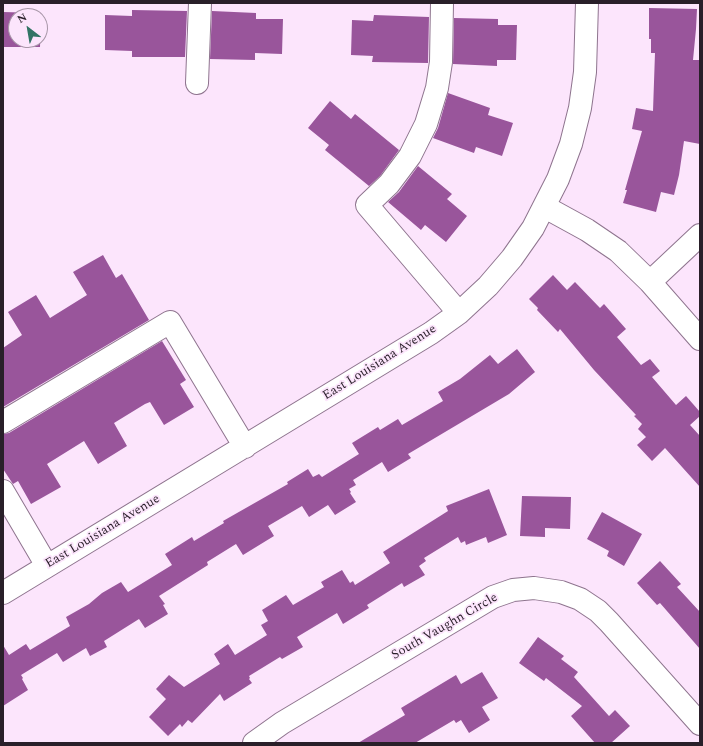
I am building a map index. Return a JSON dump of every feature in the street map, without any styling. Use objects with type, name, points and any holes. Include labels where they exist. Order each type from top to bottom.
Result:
[{"type":"street","points":[[197,83],[200,3]]},
{"type":"street","points":[[442,3],[440,68],[437,88],[426,124],[410,156],[389,184],[367,205],[459,312]]},
{"type":"street","name":"East Louisiana Avenue","points":[[3,592],[245,447],[431,333],[459,312],[488,286],[512,258],[533,228],[558,179],[571,144],[580,108],[585,72],[587,3]]},
{"type":"street","points":[[545,206],[610,245],[631,263],[650,282],[700,339]]},
{"type":"street","points":[[650,282],[700,235]]},
{"type":"street","points":[[3,422],[170,322],[245,447]]},
{"type":"street","points":[[3,491],[47,566]]},
{"type":"street","name":"South Vaughn Circle","points":[[254,743],[282,723],[493,597],[514,590],[534,588],[561,592],[580,599],[598,611],[700,724]]},
{"type":"building","points":[[649,8],[697,9],[693,60],[700,60],[700,144],[684,141],[679,175],[674,195],[661,192],[656,212],[623,203],[627,190],[625,190],[642,131],[632,129],[636,108],[653,111],[655,53],[651,53],[651,39],[649,39]]},
{"type":"building","points":[[132,10],[187,11],[185,57],[132,57],[132,51],[105,50],[105,15],[132,16]]},
{"type":"building","points":[[212,11],[256,13],[256,19],[283,19],[282,54],[255,53],[255,60],[210,59]]},
{"type":"building","points":[[3,12],[8,12],[8,47],[3,47]]},
{"type":"building","points":[[374,15],[429,17],[428,63],[372,62],[373,56],[351,55],[352,20],[373,21]]},
{"type":"building","points":[[454,18],[498,19],[498,25],[517,25],[516,60],[497,60],[497,66],[453,64]]},
{"type":"building","points":[[448,93],[490,108],[488,115],[513,123],[502,156],[476,147],[474,153],[433,138],[438,128]]},
{"type":"building","points":[[330,101],[351,119],[355,114],[399,150],[380,176],[369,186],[325,150],[329,145],[308,128]]},
{"type":"building","points":[[418,166],[452,194],[447,199],[467,216],[446,242],[425,225],[421,230],[388,202],[399,192]]},
{"type":"building","points":[[103,255],[116,278],[122,274],[149,320],[3,407],[3,348],[22,335],[8,312],[36,295],[50,318],[87,295],[73,272]]},
{"type":"building","points":[[553,275],[567,290],[575,282],[600,308],[604,304],[626,329],[617,337],[641,365],[650,359],[660,371],[652,377],[676,405],[686,396],[700,412],[700,416],[690,425],[700,436],[700,487],[665,448],[652,461],[637,445],[646,437],[638,429],[642,424],[634,416],[636,415],[594,370],[560,329],[558,332],[537,310],[538,308],[529,299]]},
{"type":"building","points":[[162,341],[186,380],[180,384],[194,407],[164,425],[150,402],[145,404],[114,423],[127,446],[98,464],[84,441],[47,464],[61,487],[31,504],[18,481],[13,484],[3,469],[3,434],[9,433]]},
{"type":"building","points":[[517,349],[535,372],[509,394],[408,454],[411,458],[388,472],[382,462],[353,480],[356,485],[349,489],[356,502],[335,515],[328,505],[309,517],[302,506],[268,526],[274,536],[243,555],[236,544],[207,562],[208,565],[159,596],[165,604],[163,605],[168,614],[145,628],[139,619],[104,641],[107,647],[90,656],[86,648],[63,662],[57,653],[21,675],[28,690],[3,706],[3,645],[9,655],[26,644],[30,650],[70,626],[66,617],[89,604],[102,593],[121,582],[128,592],[172,565],[165,554],[192,537],[194,541],[224,523],[223,521],[288,484],[287,482],[308,469],[313,477],[319,474],[322,477],[359,454],[352,443],[378,427],[380,430],[398,419],[402,425],[443,401],[438,392],[460,379],[490,355],[498,364]]},
{"type":"building","points":[[489,489],[507,535],[488,543],[486,537],[466,545],[465,541],[461,543],[458,537],[424,558],[426,561],[419,566],[425,575],[404,587],[402,583],[367,605],[369,608],[343,624],[337,613],[297,637],[303,647],[282,659],[280,657],[249,676],[252,683],[224,701],[220,694],[192,723],[188,720],[182,727],[180,724],[168,736],[149,717],[166,699],[156,689],[169,675],[184,687],[220,664],[214,654],[228,644],[235,655],[267,635],[261,625],[268,621],[262,610],[286,595],[293,605],[324,587],[321,582],[342,570],[350,583],[353,581],[355,585],[390,563],[383,552],[448,511],[446,506]]},
{"type":"building","points":[[522,496],[571,497],[570,529],[545,528],[545,537],[520,536]]},
{"type":"building","points":[[602,512],[642,534],[624,566],[607,556],[609,551],[587,539]]},
{"type":"building","points":[[660,561],[681,584],[677,587],[700,612],[700,649],[660,603],[657,605],[637,583]]},
{"type":"building","points":[[538,637],[564,656],[561,659],[578,672],[574,677],[609,716],[615,710],[630,726],[611,743],[595,743],[571,716],[582,706],[546,678],[544,681],[519,663]]},
{"type":"building","points":[[482,672],[498,698],[482,707],[490,720],[469,733],[461,720],[456,723],[454,720],[415,743],[358,743],[405,715],[401,708],[456,675],[461,684]]}]
